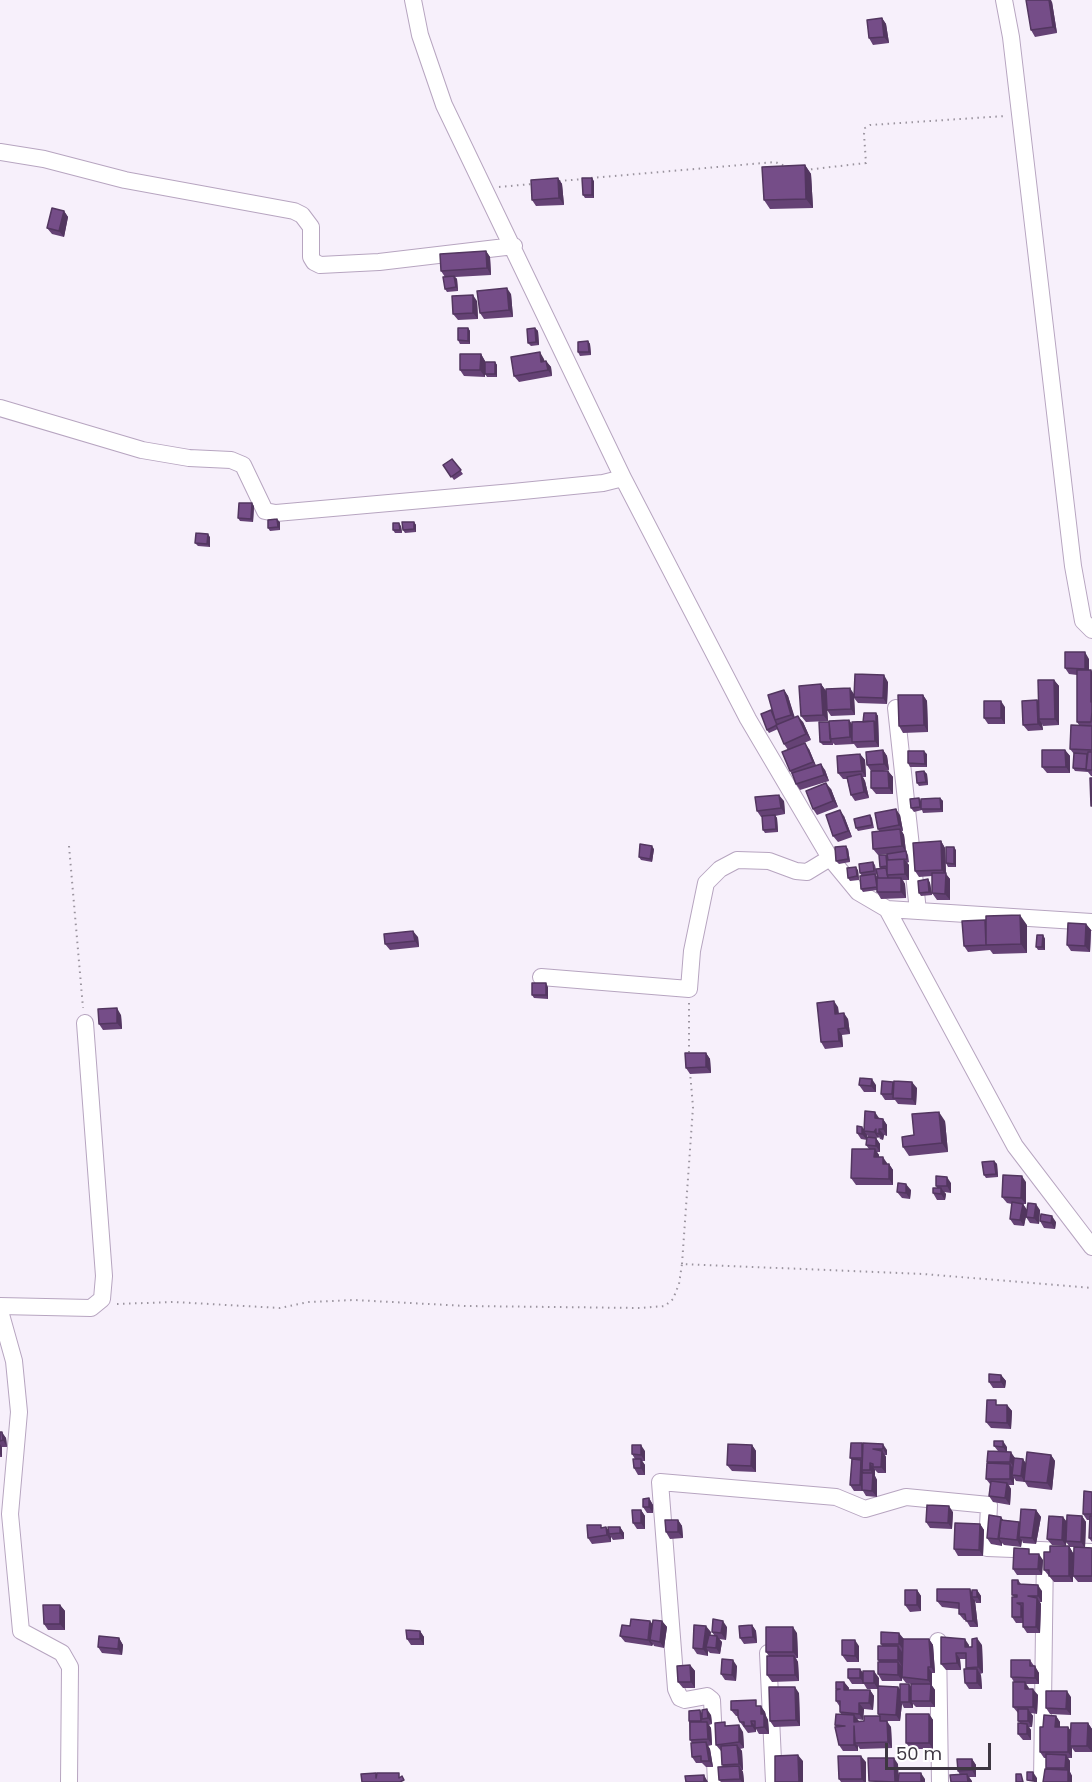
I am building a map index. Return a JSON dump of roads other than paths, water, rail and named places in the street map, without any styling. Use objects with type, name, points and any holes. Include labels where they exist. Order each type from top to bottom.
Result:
[{"type":"street","points":[[413,0],[420,35],[444,105],[514,246],[623,478],[748,719],[830,858],[858,892],[887,909],[1092,922]]},
{"type":"street","points":[[1004,0],[1073,566],[1083,621],[1092,630]]},
{"type":"street","points":[[0,153],[44,159],[125,180],[294,211],[302,215],[311,227],[310,256],[320,265],[379,262],[514,246]]},
{"type":"street","points":[[0,408],[142,450],[189,458],[231,460],[243,465],[265,511],[276,513],[603,483],[623,478]]},
{"type":"street","points":[[896,708],[918,911]]},
{"type":"street","points":[[541,976],[689,989],[692,951],[706,883],[720,868],[737,860],[769,861],[796,871],[807,872],[830,858]]},
{"type":"street","points":[[887,909],[1015,1146],[1092,1247]]},
{"type":"street","points":[[0,1306],[91,1308],[102,1299],[104,1276],[85,1023]]},
{"type":"street","points":[[0,1311],[14,1361],[19,1412],[10,1514],[21,1630],[62,1653],[70,1667],[69,1782]]},
{"type":"street","points":[[716,1782],[712,1700],[707,1696],[685,1700],[680,1698],[676,1689],[660,1482],[836,1497],[866,1509],[906,1497],[989,1504],[987,1548],[1092,1552]]},
{"type":"street","points":[[1042,1782],[1045,1550]]},
{"type":"street","points":[[938,1641],[940,1782]]},
{"type":"street","points":[[768,1653],[774,1782]]}]
